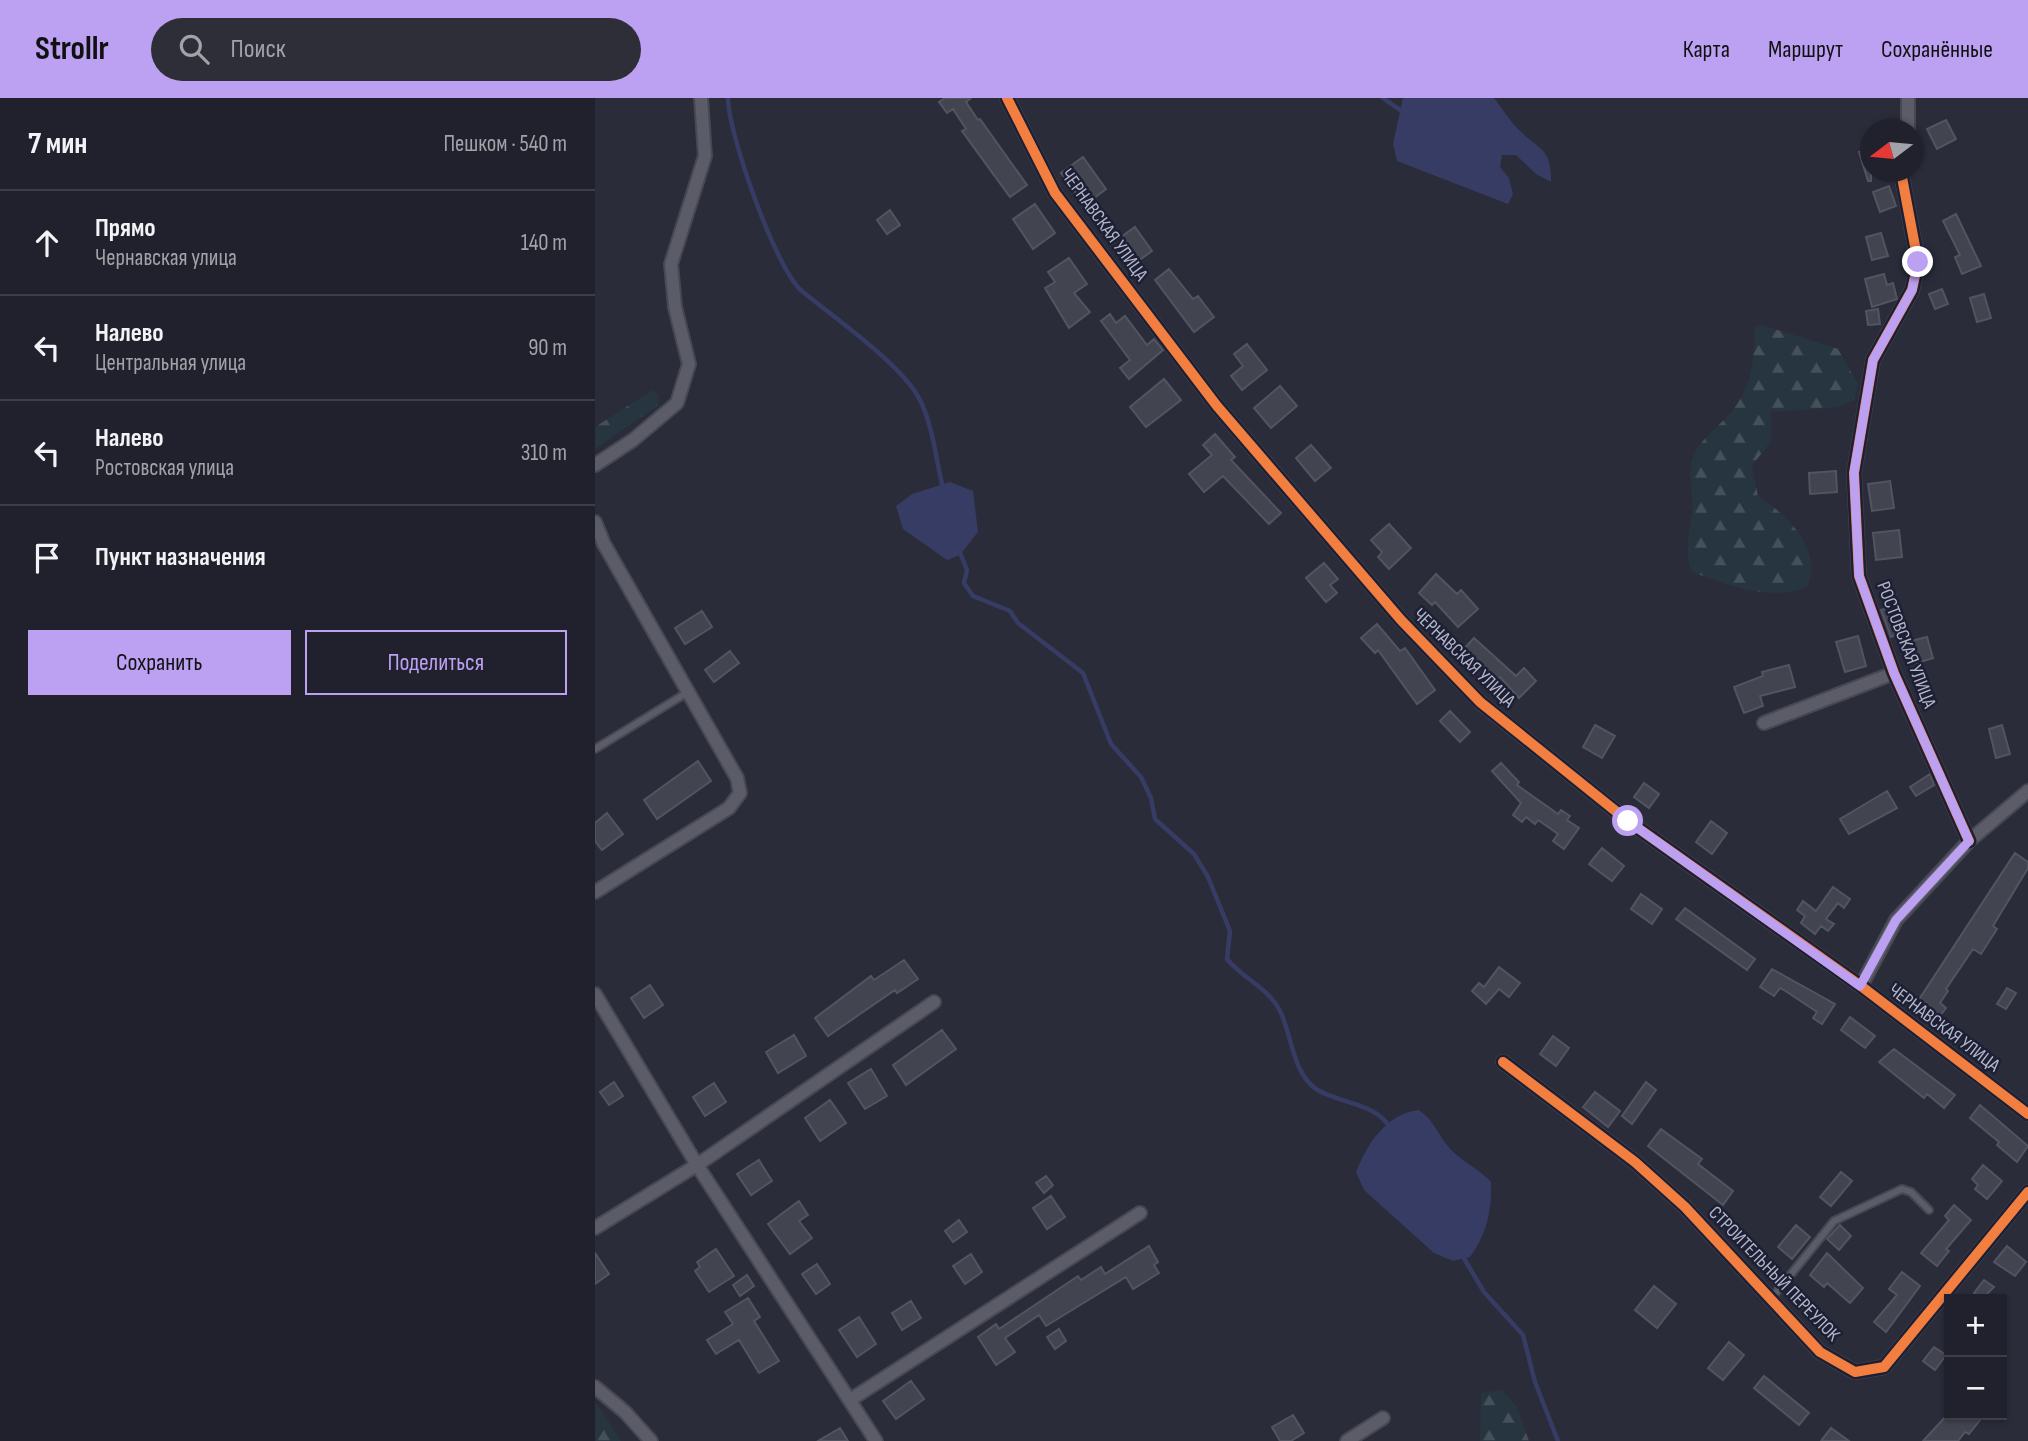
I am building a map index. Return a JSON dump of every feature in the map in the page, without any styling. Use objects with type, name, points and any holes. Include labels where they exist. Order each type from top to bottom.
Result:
[{"type":"street","points":[[595,466],[633,440],[677,404],[689,364],[674,307],[671,264],[705,156],[701,98]]},
{"type":"street","name":"ЧЕРНАВСКАЯ УЛИЦА","points":[[1007,98],[1055,193],[1217,406],[1401,620],[1480,702],[1628,821],[1860,986],[2028,1114]]},
{"type":"street","points":[[1907,98],[1908,119]]},
{"type":"street","name":"РОСТОВСКАЯ УЛИЦА","points":[[1903,182],[1918,262],[1912,290],[1873,360],[1854,473],[1859,576],[1894,673],[1969,841]]},
{"type":"street","points":[[595,522],[737,778],[740,793],[729,808],[595,892]]},
{"type":"street","points":[[1764,723],[1894,673]]},
{"type":"street","points":[[1860,986],[1896,920],[1969,841],[2028,791]]},
{"type":"street","points":[[595,994],[697,1165],[876,1441]]},
{"type":"street","points":[[595,1228],[697,1165],[934,1002]]},
{"type":"street","name":"СТРОИТЕЛЬНЫЙ ПЕРЕУЛОК","points":[[1503,1062],[1635,1162],[1685,1206],[1769,1301],[1820,1352],[1855,1372],[1884,1367],[2028,1192]]},
{"type":"street","points":[[850,1399],[1140,1213]]},
{"type":"street","points":[[595,1387],[625,1412],[651,1441]]},
{"type":"street","points":[[1347,1441],[1383,1418]]},
{"type":"lane","points":[[595,749],[688,692]]},
{"type":"lane","points":[[1769,1301],[1834,1222],[1902,1189],[1912,1192],[1929,1210]]},
{"type":"green space","points":[[1762,325],[1838,349],[1858,384],[1854,400],[1839,407],[1771,412],[1771,441],[1752,466],[1758,496],[1791,523],[1807,547],[1811,560],[1807,587],[1778,593],[1749,590],[1692,572],[1688,550],[1692,513],[1690,476],[1694,454],[1740,400],[1752,366],[1754,327]]},
{"type":"green space","points":[[653,390],[659,395],[657,406],[595,449],[595,427]]},
{"type":"green space","points":[[1502,1390],[1517,1407],[1529,1441],[1480,1441],[1481,1393]]},
{"type":"green space","points":[[595,1404],[602,1411],[621,1441],[595,1441]]},
{"type":"water","points":[[1403,98],[1494,98],[1525,136],[1547,156],[1551,182],[1536,174],[1516,155],[1502,155],[1500,167],[1509,178],[1513,194],[1508,204],[1397,161],[1393,144]]},
{"type":"water","points":[[950,482],[973,491],[978,532],[960,555],[947,560],[903,529],[896,506],[912,494]]},
{"type":"water","points":[[1419,1110],[1452,1150],[1491,1182],[1487,1221],[1481,1240],[1470,1257],[1453,1261],[1434,1253],[1364,1190],[1356,1172],[1372,1141],[1388,1124],[1408,1112]]},
{"type":"building","points":[[945,98],[971,98],[966,102],[1027,185],[1010,197],[962,131],[966,129],[953,109],[947,113],[939,102]]},
{"type":"building","points":[[1946,120],[1956,139],[1937,149],[1927,129]]},
{"type":"building","points":[[1083,157],[1106,189],[1085,205],[1061,173]]},
{"type":"building","points":[[1889,186],[1896,206],[1880,212],[1873,192]]},
{"type":"building","points":[[1035,204],[1055,233],[1033,249],[1013,219]]},
{"type":"building","points":[[890,210],[900,225],[887,234],[877,220]]},
{"type":"building","points":[[1956,214],[1981,266],[1962,274],[1955,257],[1960,255],[1943,221]]},
{"type":"building","points":[[1135,227],[1152,251],[1138,261],[1121,237]]},
{"type":"building","points":[[1881,233],[1888,256],[1872,260],[1866,237]]},
{"type":"building","points":[[1069,258],[1087,284],[1074,293],[1090,312],[1069,328],[1045,288],[1055,282],[1048,272]]},
{"type":"building","points":[[1169,269],[1193,299],[1198,296],[1214,317],[1194,332],[1155,280]]},
{"type":"building","points":[[1884,274],[1887,285],[1893,283],[1897,299],[1872,307],[1865,279]]},
{"type":"building","points":[[1942,289],[1948,304],[1935,309],[1929,294]]},
{"type":"building","points":[[1984,294],[1991,318],[1977,322],[1970,298]]},
{"type":"building","points":[[1878,309],[1880,324],[1868,325],[1866,311]]},
{"type":"building","points":[[1110,314],[1116,323],[1125,316],[1147,345],[1154,339],[1163,350],[1129,379],[1120,368],[1130,360],[1101,321]]},
{"type":"building","points":[[1247,344],[1267,370],[1242,390],[1231,376],[1243,366],[1234,354]]},
{"type":"building","points":[[1164,379],[1181,400],[1146,427],[1130,407]]},
{"type":"building","points":[[1280,386],[1297,406],[1271,428],[1254,408]]},
{"type":"building","points":[[1215,434],[1235,457],[1231,460],[1281,513],[1269,524],[1223,476],[1204,492],[1189,474],[1212,455],[1203,445]]},
{"type":"building","points":[[1311,445],[1331,468],[1315,481],[1296,458]]},
{"type":"building","points":[[1836,471],[1837,492],[1810,494],[1809,473]]},
{"type":"building","points":[[1890,481],[1894,508],[1872,511],[1868,484]]},
{"type":"building","points":[[1389,524],[1411,548],[1389,569],[1378,557],[1382,552],[1371,540]]},
{"type":"building","points":[[1899,530],[1902,557],[1876,560],[1873,533]]},
{"type":"building","points":[[1324,563],[1338,579],[1330,585],[1337,593],[1326,602],[1306,578]]},
{"type":"building","points":[[1436,574],[1457,594],[1461,590],[1478,609],[1458,627],[1435,602],[1432,605],[1419,593]]},
{"type":"building","points":[[1891,606],[1902,633],[1891,637],[1881,610]]},
{"type":"building","points":[[702,611],[712,627],[685,644],[675,628]]},
{"type":"building","points":[[1377,624],[1400,651],[1405,648],[1435,690],[1417,704],[1378,650],[1375,653],[1361,638]]},
{"type":"building","points":[[1858,636],[1866,666],[1845,672],[1836,642]]},
{"type":"building","points":[[1927,637],[1933,658],[1917,663],[1911,641]]},
{"type":"building","points":[[1474,638],[1516,676],[1524,668],[1536,681],[1519,698],[1500,677],[1498,679],[1463,650]]},
{"type":"building","points":[[730,651],[739,663],[714,682],[705,670]]},
{"type":"building","points":[[1789,665],[1795,687],[1760,696],[1763,706],[1744,713],[1734,687],[1763,676],[1762,672]]},
{"type":"building","points":[[1450,711],[1470,732],[1460,742],[1440,721]]},
{"type":"building","points":[[1595,725],[1615,736],[1602,758],[1583,747]]},
{"type":"building","points":[[2002,725],[2010,754],[1996,758],[1989,729]]},
{"type":"building","points":[[698,761],[711,781],[657,819],[644,800]]},
{"type":"building","points":[[1501,763],[1519,782],[1517,785],[1558,814],[1561,810],[1570,816],[1567,820],[1579,828],[1564,849],[1553,841],[1558,834],[1538,820],[1535,824],[1526,817],[1522,822],[1513,815],[1521,803],[1492,771]]},
{"type":"building","points":[[1930,774],[1934,785],[1916,796],[1910,787]]},
{"type":"building","points":[[1644,783],[1659,794],[1649,808],[1634,797]]},
{"type":"building","points":[[1887,791],[1897,808],[1849,834],[1840,819]]},
{"type":"building","points":[[607,813],[623,834],[602,850],[595,841],[595,823]]},
{"type":"building","points":[[1711,821],[1727,833],[1712,854],[1696,842]]},
{"type":"building","points":[[1602,848],[1624,866],[1612,881],[1589,864]]},
{"type":"building","points":[[2015,853],[2028,862],[2028,868],[1993,926],[1997,929],[1981,954],[1973,949],[1946,989],[1948,991],[1940,1003],[1946,1008],[1940,1016],[1918,1001]]},
{"type":"building","points":[[1833,887],[1850,899],[1844,908],[1838,903],[1826,919],[1834,924],[1828,931],[1821,926],[1815,934],[1801,923],[1805,916],[1797,910],[1803,901],[1816,911]]},
{"type":"building","points":[[1641,894],[1662,909],[1652,924],[1631,909]]},
{"type":"building","points":[[1685,908],[1755,959],[1747,970],[1676,919]]},
{"type":"building","points":[[904,960],[918,979],[897,993],[895,990],[828,1036],[815,1018],[871,976],[874,980]]},
{"type":"building","points":[[1499,967],[1520,983],[1509,997],[1499,989],[1486,1004],[1472,991],[1479,983],[1484,987]]},
{"type":"building","points":[[1772,969],[1835,1004],[1822,1024],[1813,1018],[1817,1012],[1784,990],[1780,988],[1774,996],[1760,987]]},
{"type":"building","points":[[650,985],[663,1005],[644,1018],[631,998]]},
{"type":"building","points":[[2007,988],[2016,993],[2006,1009],[1997,1004]]},
{"type":"building","points":[[1850,1017],[1875,1036],[1865,1048],[1841,1030]]},
{"type":"building","points":[[942,1030],[956,1049],[906,1085],[893,1065]]},
{"type":"building","points":[[794,1035],[806,1056],[778,1073],[766,1052]]},
{"type":"building","points":[[1553,1036],[1569,1048],[1556,1066],[1540,1054]]},
{"type":"building","points":[[1894,1049],[1955,1095],[1944,1108],[1927,1094],[1924,1098],[1879,1062]]},
{"type":"building","points":[[871,1069],[887,1096],[865,1109],[848,1083]]},
{"type":"building","points":[[614,1082],[623,1096],[609,1105],[600,1092]]},
{"type":"building","points":[[1646,1082],[1656,1090],[1632,1124],[1622,1116]]},
{"type":"building","points":[[714,1083],[726,1102],[705,1116],[693,1097]]},
{"type":"building","points":[[1595,1092],[1620,1111],[1608,1127],[1583,1107]]},
{"type":"building","points":[[830,1100],[846,1123],[820,1141],[805,1118]]},
{"type":"building","points":[[1980,1105],[2028,1146],[2017,1162],[1997,1145],[1999,1142],[1970,1118]]},
{"type":"building","points":[[1661,1129],[1702,1159],[1698,1164],[1733,1191],[1723,1205],[1648,1146]]},
{"type":"building","points":[[759,1160],[772,1181],[751,1195],[737,1174]]},
{"type":"building","points":[[1983,1165],[2002,1181],[1987,1199],[1975,1189],[1978,1185],[1972,1179]]},
{"type":"building","points":[[1841,1172],[1852,1181],[1831,1206],[1820,1197]]},
{"type":"building","points":[[1046,1176],[1053,1185],[1044,1193],[1036,1183]]},
{"type":"building","points":[[1051,1196],[1065,1217],[1047,1229],[1033,1208]]},
{"type":"building","points":[[799,1201],[808,1215],[799,1221],[812,1238],[790,1254],[768,1224]]},
{"type":"building","points":[[1954,1205],[1971,1220],[1946,1249],[1949,1251],[1937,1266],[1921,1253],[1949,1220],[1945,1216]]},
{"type":"building","points":[[959,1220],[967,1232],[953,1242],[945,1231]]},
{"type":"building","points":[[1796,1225],[1810,1237],[1792,1259],[1778,1247]]},
{"type":"building","points":[[1840,1225],[1851,1236],[1839,1250],[1827,1239]]},
{"type":"building","points":[[1149,1246],[1158,1262],[1154,1265],[1159,1273],[1133,1289],[1126,1277],[1046,1326],[1039,1315],[1005,1338],[1015,1352],[996,1365],[978,1337],[996,1324],[999,1329],[1078,1276],[1081,1280],[1101,1267],[1105,1274]]},
{"type":"building","points":[[2007,1246],[2026,1262],[2015,1276],[1994,1262]]},
{"type":"building","points":[[716,1249],[734,1276],[709,1292],[695,1271],[700,1267],[697,1262]]},
{"type":"building","points":[[595,1253],[609,1274],[595,1284]]},
{"type":"building","points":[[1827,1253],[1863,1288],[1850,1303],[1827,1283],[1824,1287],[1810,1275]]},
{"type":"building","points":[[971,1254],[982,1272],[965,1284],[953,1266]]},
{"type":"building","points":[[817,1264],[830,1284],[816,1294],[802,1274]]},
{"type":"building","points":[[1902,1272],[1920,1286],[1886,1332],[1874,1322],[1897,1295],[1889,1289]]},
{"type":"building","points":[[747,1275],[754,1286],[740,1296],[733,1285]]},
{"type":"building","points":[[1984,1280],[1994,1287],[1987,1294],[1974,1293]]},
{"type":"building","points":[[1654,1286],[1676,1304],[1657,1328],[1635,1310]]},
{"type":"building","points":[[748,1298],[760,1317],[754,1321],[779,1361],[759,1373],[739,1340],[716,1354],[707,1340],[733,1324],[725,1312]]},
{"type":"building","points":[[911,1301],[921,1318],[902,1330],[892,1313]]},
{"type":"building","points":[[859,1317],[876,1344],[857,1357],[839,1330]]},
{"type":"building","points":[[1059,1329],[1066,1341],[1055,1349],[1047,1337]]},
{"type":"building","points":[[1729,1342],[1744,1355],[1723,1380],[1708,1368]]},
{"type":"building","points":[[1934,1347],[1944,1354],[1935,1370],[1923,1361]]},
{"type":"building","points":[[1764,1376],[1809,1413],[1799,1425],[1754,1388]]},
{"type":"building","points":[[911,1381],[924,1399],[896,1419],[883,1401]]},
{"type":"building","points":[[1293,1415],[1304,1433],[1291,1441],[1280,1441],[1272,1427]]},
{"type":"building","points":[[1944,1418],[1980,1420],[1969,1434],[1965,1432],[1958,1441],[1923,1441]]},
{"type":"building","points":[[840,1428],[848,1441],[818,1441]]},
{"type":"building","points":[[1831,1428],[1849,1441],[1821,1441]]},
{"type":"waterway","points":[[728,98],[745,169],[779,257],[802,291],[866,342],[911,386],[928,421],[943,488]]},
{"type":"waterway","points":[[1383,98],[1400,110]]},
{"type":"waterway","points":[[959,550],[967,570],[964,583],[973,596],[1010,611],[1018,623],[1083,673],[1111,744],[1141,777],[1151,798],[1155,819],[1194,854],[1208,877],[1230,931],[1227,959],[1275,1003],[1284,1021],[1297,1063],[1308,1082],[1325,1094],[1376,1113],[1391,1129]]},
{"type":"waterway","points":[[1462,1255],[1484,1292],[1523,1335],[1535,1382],[1558,1441]]},
{"type":"cycle path","points":[[1007,98],[1055,193],[1217,406],[1401,620],[1480,702],[1628,821],[1861,986],[2028,1114]]},
{"type":"cycle path","points":[[1903,182],[1918,262],[1912,290],[1873,360],[1854,473],[1859,576],[1894,673],[1969,841]]},
{"type":"cycle path","points":[[1503,1062],[1635,1162],[1685,1207],[1820,1352],[1855,1372],[1884,1367],[2028,1192]]},
{"type":"route","points":[[1628,821],[1860,986],[1896,920],[1969,841],[1894,673],[1859,576],[1854,473],[1873,360],[1912,290],[1918,262]]}]
